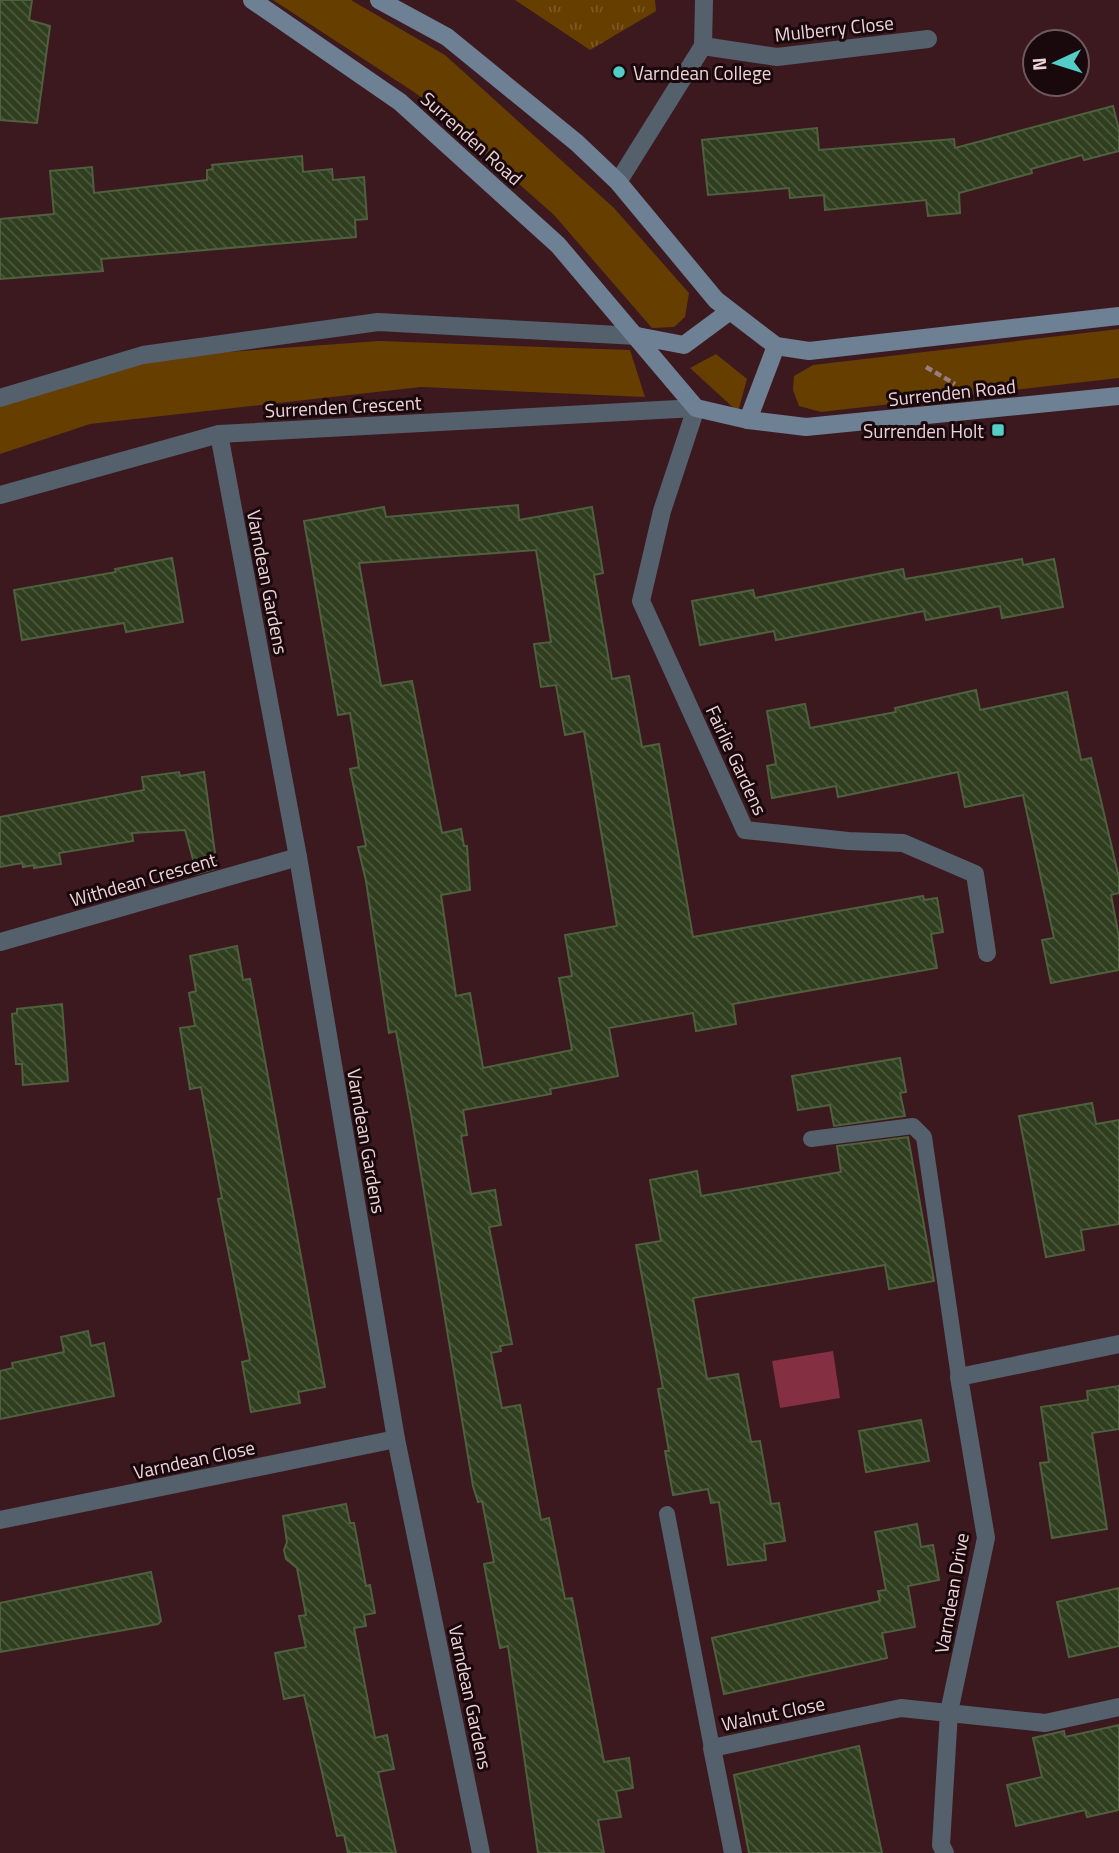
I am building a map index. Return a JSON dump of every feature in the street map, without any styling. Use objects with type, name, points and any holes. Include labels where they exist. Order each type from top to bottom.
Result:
[{"type":"street","name":"Surrenden Road","points":[[252,0],[400,102],[558,245],[696,408],[748,420],[806,427],[1119,396]]},
{"type":"street","points":[[379,0],[447,37],[577,143],[618,182],[716,300],[776,346],[809,351],[1119,316]]},
{"type":"street","points":[[618,182],[703,46],[704,0]]},
{"type":"street","name":"Mulberry Close","points":[[703,46],[777,57],[928,39]]},
{"type":"street","points":[[0,398],[143,355],[378,322],[637,336],[684,345],[730,311]]},
{"type":"street","points":[[748,420],[776,346]]},
{"type":"street","name":"Surrenden Crescent","points":[[0,495],[219,435],[696,408]]},
{"type":"street","name":"Fairlie Gardens","points":[[696,408],[662,511],[641,601],[745,830],[848,841],[903,842],[975,874],[987,953]]},
{"type":"street","name":"Varndean Gardens","points":[[219,435],[298,857],[396,1439],[481,1853]]},
{"type":"street","name":"Withdean Crescent","points":[[0,942],[298,857]]},
{"type":"street","points":[[959,1377],[1119,1344]]},
{"type":"street","name":"Varndean Drive","points":[[945,1853],[941,1845],[949,1712],[986,1538],[959,1377]]},
{"type":"street","name":"Varndean Close","points":[[0,1520],[396,1439]]},
{"type":"street","name":"Walnut Close","points":[[733,1853],[712,1748],[901,1708],[1045,1723],[1119,1707]]},
{"type":"lane","points":[[811,1139],[913,1126],[924,1137],[959,1377]]},
{"type":"lane","points":[[667,1514],[712,1748]]},
{"type":"path","points":[[887,343],[994,408]]},
{"type":"green space","points":[[273,0],[351,0],[445,55],[614,208],[689,293],[685,317],[674,327],[652,328],[554,215],[417,94]]},
{"type":"green space","points":[[515,0],[655,0],[656,11],[590,50]]},
{"type":"green space","points":[[1119,329],[1119,378],[821,412],[799,406],[793,390],[794,376],[813,365]]},
{"type":"green space","points":[[379,341],[630,350],[645,397],[421,387],[90,424],[0,454],[0,402],[144,358]]},
{"type":"green space","points":[[716,354],[747,379],[738,412],[690,368]]},
{"type":"shaded area","points":[[833,1351],[840,1398],[780,1408],[772,1361]]},
{"type":"building","points":[[0,0],[32,0],[29,20],[50,26],[37,123],[0,120]]},
{"type":"building","points":[[1113,106],[1119,130],[1119,151],[1084,160],[1082,155],[1031,169],[1032,173],[959,193],[960,213],[928,216],[926,200],[825,210],[824,195],[790,198],[789,188],[708,195],[702,140],[817,128],[819,150],[954,139],[955,148]]},
{"type":"building","points":[[302,156],[303,172],[332,169],[333,180],[364,177],[367,219],[355,220],[356,237],[101,259],[103,271],[0,279],[0,219],[54,214],[50,171],[92,167],[94,193],[207,180],[207,170],[213,169],[212,165]]},
{"type":"building","points":[[518,505],[519,520],[592,507],[603,573],[594,575],[612,679],[629,676],[642,747],[659,744],[693,937],[923,896],[924,900],[937,898],[943,932],[931,934],[937,968],[733,1004],[736,1024],[696,1031],[693,1013],[609,1028],[618,1076],[550,1089],[551,1094],[463,1110],[467,1135],[461,1136],[471,1194],[495,1190],[501,1225],[489,1227],[512,1344],[500,1346],[501,1351],[491,1353],[502,1408],[520,1405],[541,1520],[549,1518],[565,1599],[572,1598],[604,1762],[629,1758],[633,1788],[616,1791],[621,1817],[598,1820],[604,1853],[538,1853],[508,1646],[500,1648],[484,1564],[494,1562],[482,1501],[478,1502],[473,1486],[411,1114],[396,1031],[389,1033],[366,881],[358,847],[366,846],[350,769],[359,767],[350,713],[338,715],[304,521],[384,507],[386,517]],"holes":[[[536,550],[551,642],[534,644],[541,687],[556,685],[565,735],[584,731],[617,926],[565,935],[572,976],[559,978],[572,1050],[483,1068],[470,993],[456,996],[441,895],[470,890],[467,846],[464,846],[461,829],[442,833],[412,681],[381,686],[359,563]]]},
{"type":"building","points":[[172,558],[183,622],[126,632],[124,623],[22,640],[14,590],[116,572],[115,569]]},
{"type":"building","points":[[1022,559],[1023,565],[1054,559],[1063,607],[1002,618],[1000,606],[926,620],[924,611],[776,640],[774,631],[700,645],[692,601],[753,590],[755,598],[903,569],[905,579]]},
{"type":"building","points":[[976,690],[980,710],[1067,692],[1081,760],[1091,758],[1119,878],[1119,893],[1111,895],[1119,937],[1119,970],[1051,983],[1042,940],[1054,938],[1023,795],[965,807],[958,772],[838,797],[836,786],[772,798],[767,766],[776,764],[767,711],[805,704],[810,728],[896,712],[895,708]]},
{"type":"building","points":[[179,772],[180,776],[204,772],[217,868],[197,874],[185,830],[132,833],[133,841],[59,853],[61,864],[34,868],[34,865],[23,867],[22,863],[0,867],[0,817],[144,790],[142,777]]},
{"type":"building","points":[[237,946],[243,980],[250,979],[325,1387],[298,1392],[300,1403],[251,1412],[242,1362],[250,1360],[218,1199],[222,1198],[201,1087],[190,1089],[180,1028],[195,1026],[189,993],[196,991],[190,956]]},
{"type":"building","points":[[62,1004],[68,1081],[23,1085],[22,1064],[16,1064],[12,1014],[17,1013],[17,1009]]},
{"type":"building","points":[[900,1058],[906,1092],[900,1093],[905,1116],[834,1126],[830,1105],[798,1110],[792,1076]]},
{"type":"building","points":[[1092,1103],[1096,1124],[1119,1120],[1119,1224],[1081,1230],[1084,1250],[1046,1257],[1019,1116]]},
{"type":"building","points":[[908,1137],[934,1281],[889,1289],[885,1265],[693,1298],[707,1379],[738,1374],[751,1442],[760,1441],[771,1504],[779,1503],[785,1541],[764,1544],[766,1560],[728,1565],[719,1502],[711,1503],[708,1489],[673,1495],[665,1451],[669,1451],[658,1389],[663,1388],[636,1245],[661,1241],[650,1180],[697,1171],[701,1196],[841,1172],[837,1146]]},
{"type":"building","points":[[88,1331],[91,1346],[104,1343],[114,1396],[0,1419],[0,1371],[13,1368],[12,1363],[64,1352],[61,1337]]},
{"type":"building","points":[[1119,1386],[1119,1429],[1092,1433],[1107,1529],[1052,1538],[1040,1463],[1049,1462],[1041,1407],[1088,1400],[1087,1391]]},
{"type":"building","points":[[921,1420],[929,1461],[866,1472],[859,1431]]},
{"type":"building","points":[[346,1504],[350,1523],[354,1523],[366,1586],[370,1585],[375,1613],[364,1615],[366,1626],[354,1628],[375,1738],[387,1735],[394,1769],[378,1772],[396,1853],[348,1853],[344,1835],[337,1836],[304,1695],[284,1699],[275,1653],[306,1647],[299,1616],[306,1615],[297,1568],[286,1559],[284,1550],[287,1542],[283,1516]]},
{"type":"building","points":[[917,1524],[921,1547],[933,1545],[939,1580],[908,1586],[915,1627],[882,1633],[887,1658],[724,1694],[712,1638],[880,1601],[878,1591],[886,1590],[875,1532]]},
{"type":"building","points":[[151,1572],[161,1621],[158,1624],[0,1652],[0,1603]]},
{"type":"building","points":[[1119,1588],[1119,1646],[1069,1657],[1057,1602]]},
{"type":"building","points":[[1119,1725],[1119,1810],[1087,1817],[1085,1810],[1016,1826],[1007,1785],[1042,1777],[1033,1738],[1064,1731],[1065,1737]]},
{"type":"building","points":[[859,1746],[882,1853],[749,1853],[734,1775]]},
{"type":"place","name":"Varndean College","points":[[619,72]]},
{"type":"place","name":"Surrenden Holt","points":[[998,430]]}]
